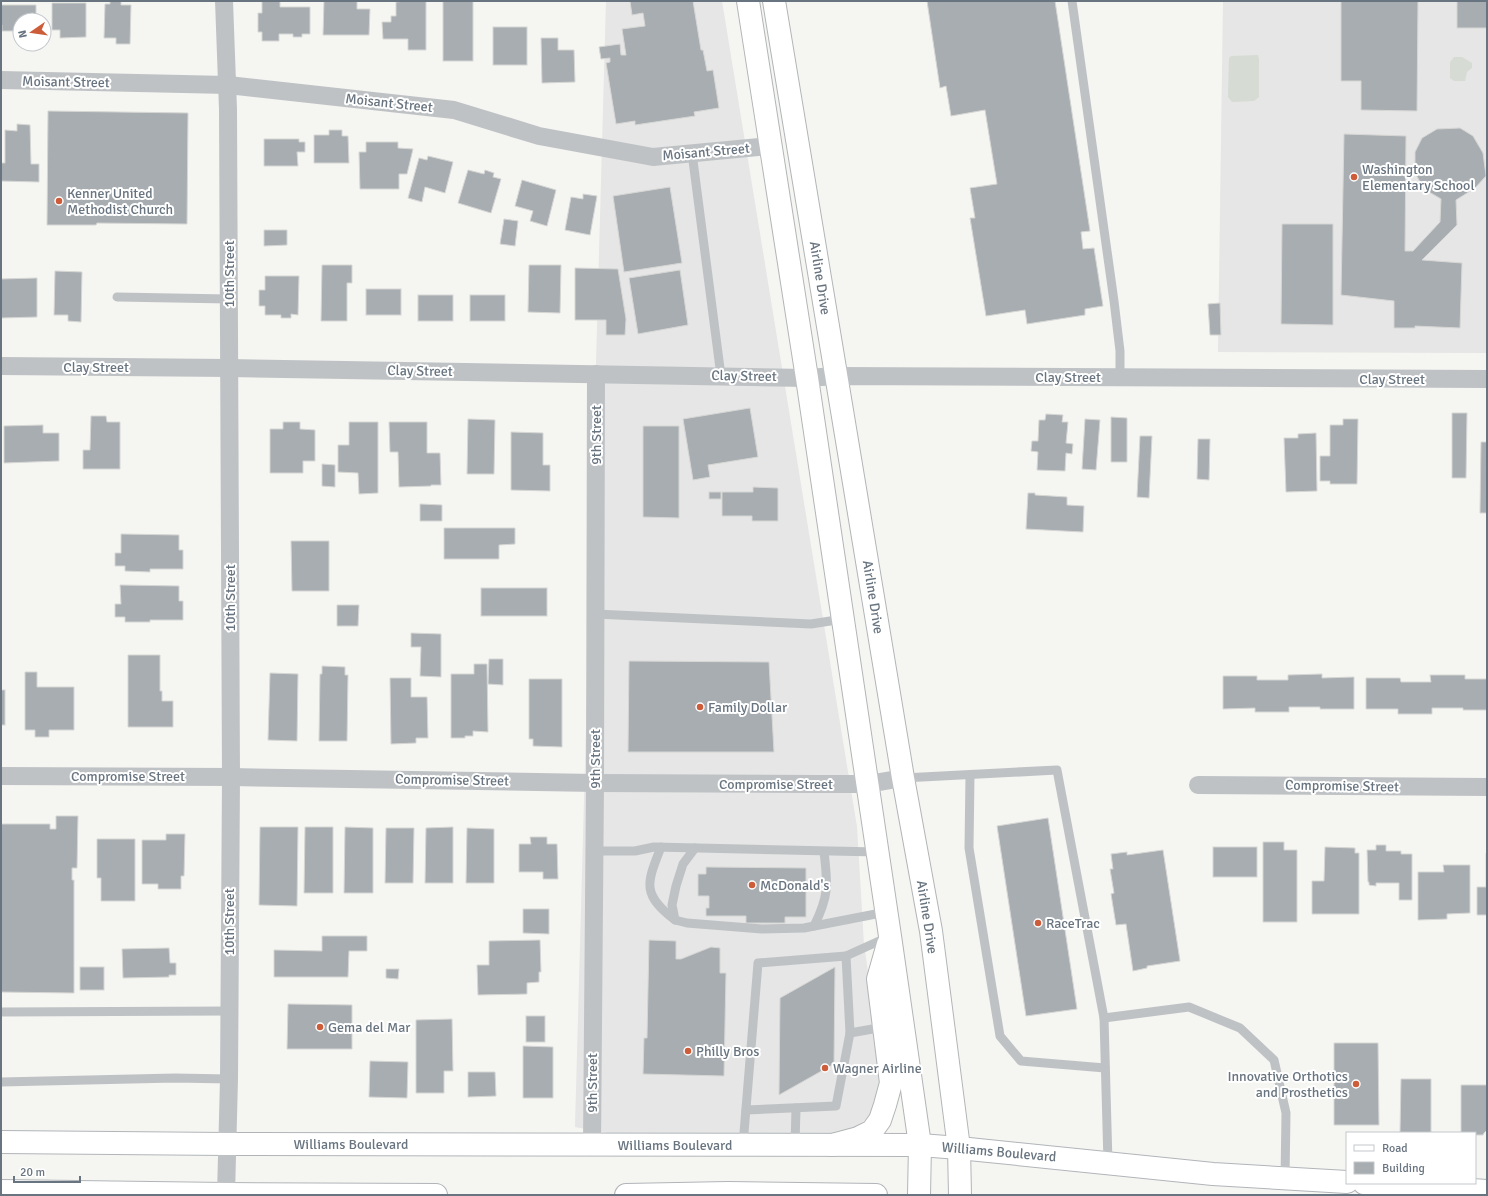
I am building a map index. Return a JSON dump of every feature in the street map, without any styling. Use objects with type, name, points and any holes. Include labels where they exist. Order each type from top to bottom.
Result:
[{"type":"main road","name":"Airline Drive","points":[[748,1],[807,378],[920,1145],[919,1195]]},
{"type":"main road","name":"Airline Drive","points":[[774,1],[903,778],[931,932],[959,1148],[960,1195]]},
{"type":"main road","points":[[832,1145],[858,1138],[872,1131],[880,1120],[891,1083],[878,979],[890,936]]},
{"type":"main road","name":"Williams Boulevard","points":[[1,1142],[227,1144],[920,1145],[1213,1174],[1346,1182]]},
{"type":"main road","points":[[1382,1184],[1487,1190]]},
{"type":"main road","points":[[1,1191],[22,1193],[226,1195],[436,1195]]},
{"type":"main road","points":[[626,1195],[728,1193],[876,1195]]},
{"type":"street","name":"10th Street","points":[[224,1],[228,85],[230,777],[228,1011],[229,1079],[226,1195]]},
{"type":"street","name":"Moisant Street","points":[[1,80],[228,85],[454,110],[539,136],[653,157],[770,146]]},
{"type":"street","name":"Clay Street","points":[[1,366],[229,368],[807,378],[836,376],[1487,379]]},
{"type":"street","name":"9th Street","points":[[592,1145],[596,374]]},
{"type":"street","name":"Compromise Street","points":[[1,776],[230,777],[595,783],[868,784],[903,778]]},
{"type":"street","name":"Compromise Street","points":[[1198,784],[1487,787]]},
{"type":"lane","points":[[1072,1],[1120,351],[1120,377]]},
{"type":"lane","points":[[692,153],[721,376]]},
{"type":"lane","points":[[117,297],[229,300]]},
{"type":"lane","points":[[595,614],[811,624],[843,619]]},
{"type":"lane","points":[[903,778],[1057,770],[1104,1018],[1108,1163]]},
{"type":"lane","points":[[970,775],[969,848],[1000,1036],[1021,1061],[1105,1068]]},
{"type":"lane","points":[[594,852],[635,851],[654,847],[824,852],[878,852]]},
{"type":"lane","points":[[661,847],[651,872],[650,885],[653,899],[661,909],[675,920],[687,923],[762,929],[804,928],[886,912]]},
{"type":"lane","points":[[675,920],[672,905],[676,886],[683,864],[695,848]]},
{"type":"lane","points":[[814,926],[823,907],[827,891],[827,872],[824,852]]},
{"type":"lane","points":[[743,1145],[758,963],[846,956],[890,936]]},
{"type":"lane","points":[[746,1110],[836,1106],[850,1033],[846,956]]},
{"type":"lane","points":[[1104,1018],[1189,1007],[1240,1028],[1274,1060],[1286,1113],[1285,1179]]},
{"type":"lane","points":[[1,1012],[228,1011]]},
{"type":"lane","points":[[850,1033],[884,1027]]},
{"type":"lane","points":[[1,1082],[175,1078],[229,1079]]},
{"type":"lane","points":[[795,1145],[796,1108]]},
{"type":"shaded area","points":[[606,1],[722,1],[857,827],[864,945],[880,1053],[880,1083],[871,1116],[850,1130],[829,1136],[619,1135],[575,1127]]},
{"type":"shaded area","name":"Washington Elementary School","points":[[1223,1],[1487,1],[1487,353],[1218,352]]},
{"type":"shaded area","points":[[1258,55],[1259,97],[1254,101],[1232,102],[1228,97],[1229,58],[1231,56]]},
{"type":"shaded area","points":[[1454,57],[1462,57],[1472,63],[1472,68],[1467,72],[1465,81],[1454,81],[1450,78],[1450,62]]},
{"type":"building","points":[[110,1],[121,1],[121,5],[131,5],[130,44],[116,44],[116,38],[104,38],[105,4],[110,4]]},
{"type":"building","points":[[262,1],[280,1],[280,7],[310,7],[310,34],[302,34],[302,37],[293,37],[293,34],[279,34],[279,41],[262,41],[262,32],[258,32],[258,13],[262,13]]},
{"type":"building","points":[[324,1],[357,1],[357,9],[370,9],[369,35],[323,35]]},
{"type":"building","points":[[426,1],[426,50],[408,50],[408,39],[383,39],[382,22],[391,22],[391,16],[396,16],[396,2]]},
{"type":"building","points":[[443,1],[473,1],[473,61],[443,61]]},
{"type":"building","points":[[630,1],[693,1],[701,50],[703,50],[707,71],[713,70],[719,108],[694,112],[695,116],[635,125],[635,121],[616,124],[606,63],[610,62],[610,58],[601,59],[599,47],[620,44],[621,55],[626,55],[622,29],[645,26],[643,13],[632,15]]},
{"type":"building","points":[[927,1],[1055,1],[1090,231],[1081,232],[1083,249],[1094,248],[1103,306],[1085,309],[1085,315],[1027,324],[1025,310],[986,316],[970,218],[975,218],[970,188],[997,184],[985,110],[951,116],[946,86],[940,88]]},
{"type":"building","points":[[1341,1],[1418,1],[1417,111],[1361,110],[1361,81],[1341,81]]},
{"type":"building","points":[[1457,1],[1487,1],[1487,28],[1457,28]]},
{"type":"building","points":[[52,3],[86,3],[86,37],[60,38],[60,30],[52,30]]},
{"type":"building","points":[[1,5],[36,5],[36,12],[12,12],[12,31],[2,31]]},
{"type":"building","points":[[493,27],[527,27],[527,65],[493,65]]},
{"type":"building","points":[[541,38],[558,38],[558,50],[574,50],[575,82],[542,83]]},
{"type":"building","points":[[48,111],[188,113],[187,224],[97,223],[96,225],[47,225]]},
{"type":"building","points":[[17,124],[30,125],[31,164],[39,164],[39,182],[1,181],[1,163],[5,163],[5,130],[17,131]]},
{"type":"building","points":[[1460,128],[1473,136],[1483,153],[1486,176],[1475,188],[1456,200],[1457,225],[1422,260],[1462,263],[1460,328],[1415,326],[1415,328],[1394,328],[1394,301],[1341,295],[1344,134],[1406,136],[1405,251],[1413,251],[1440,222],[1441,199],[1424,189],[1415,173],[1415,152],[1422,138],[1437,129]]},
{"type":"building","points":[[329,130],[342,130],[342,136],[348,136],[349,163],[314,163],[314,135],[329,135]]},
{"type":"building","points":[[264,139],[299,139],[299,142],[305,142],[305,152],[297,152],[298,166],[264,166]]},
{"type":"building","points":[[366,142],[398,142],[398,148],[413,149],[407,174],[399,174],[399,189],[360,189],[359,152],[366,152]]},
{"type":"building","points":[[428,156],[453,162],[445,193],[425,187],[422,202],[408,198],[419,158],[427,160]]},
{"type":"building","points":[[468,170],[484,174],[485,170],[494,173],[493,177],[501,179],[491,213],[458,203]]},
{"type":"building","points":[[522,180],[556,190],[547,226],[530,221],[533,211],[515,206]]},
{"type":"building","points":[[670,187],[682,263],[624,272],[613,196]]},
{"type":"building","points":[[583,194],[597,196],[590,235],[565,230],[571,197],[583,199]]},
{"type":"building","points":[[504,219],[518,221],[515,246],[500,244]]},
{"type":"building","points":[[1282,224],[1333,224],[1333,325],[1281,324]]},
{"type":"building","points":[[264,230],[287,230],[287,245],[264,246]]},
{"type":"building","points":[[322,265],[352,265],[352,283],[347,283],[347,321],[321,321]]},
{"type":"building","points":[[529,265],[561,265],[560,313],[528,312]]},
{"type":"building","points":[[575,268],[618,269],[626,319],[625,335],[606,335],[606,320],[575,320]]},
{"type":"building","points":[[680,270],[688,325],[638,334],[629,278]]},
{"type":"building","points":[[55,271],[82,272],[81,322],[68,321],[68,315],[54,315]]},
{"type":"building","points":[[265,276],[299,276],[298,315],[291,314],[291,318],[281,318],[281,315],[265,315],[265,306],[259,306],[259,290],[265,290]]},
{"type":"building","points":[[37,278],[37,317],[1,318],[1,279]]},
{"type":"building","points":[[366,289],[401,289],[401,315],[366,315]]},
{"type":"building","points":[[418,295],[453,295],[453,321],[418,321]]},
{"type":"building","points":[[470,295],[505,295],[505,321],[470,321]]},
{"type":"building","points":[[1220,303],[1221,335],[1210,335],[1208,304]]},
{"type":"building","points":[[750,408],[758,457],[708,465],[710,477],[693,480],[683,419]]},
{"type":"building","points":[[1452,413],[1467,413],[1466,478],[1452,478]]},
{"type":"building","points":[[1046,414],[1063,415],[1062,422],[1068,422],[1066,443],[1073,444],[1072,454],[1066,453],[1065,471],[1037,470],[1038,452],[1031,451],[1032,441],[1038,441],[1039,420],[1045,420]]},
{"type":"building","points":[[91,416],[106,416],[107,422],[120,422],[120,469],[83,469],[83,450],[90,450]]},
{"type":"building","points":[[1111,417],[1127,418],[1127,462],[1111,462]]},
{"type":"building","points":[[468,419],[495,420],[494,474],[467,474]]},
{"type":"building","points":[[1085,419],[1100,420],[1096,470],[1082,469]]},
{"type":"building","points":[[1343,419],[1358,419],[1357,484],[1330,484],[1330,481],[1320,481],[1320,456],[1330,456],[1330,425],[1343,425]]},
{"type":"building","points":[[283,422],[300,422],[300,429],[315,430],[315,461],[303,461],[303,473],[270,473],[270,429],[283,429]]},
{"type":"building","points":[[349,422],[378,422],[378,493],[359,494],[358,473],[338,472],[338,445],[349,445]]},
{"type":"building","points":[[389,422],[427,422],[427,453],[440,453],[441,485],[399,487],[398,452],[390,452]]},
{"type":"building","points":[[43,425],[43,433],[59,433],[59,461],[4,463],[4,426]]},
{"type":"building","points":[[643,426],[679,426],[679,518],[643,517]]},
{"type":"building","points":[[511,432],[543,433],[543,465],[550,465],[550,491],[511,490]]},
{"type":"building","points":[[1316,433],[1317,491],[1286,492],[1284,438],[1298,438],[1298,434]]},
{"type":"building","points":[[1140,436],[1152,436],[1149,498],[1137,497]]},
{"type":"building","points":[[1198,439],[1210,439],[1209,480],[1197,479]]},
{"type":"building","points":[[1481,442],[1487,442],[1487,513],[1480,513]]},
{"type":"building","points":[[322,464],[335,465],[335,487],[322,486]]},
{"type":"building","points":[[753,487],[778,488],[778,521],[752,521],[752,516],[722,516],[722,492],[753,492]]},
{"type":"building","points":[[709,492],[721,492],[721,499],[709,499]]},
{"type":"building","points":[[1028,493],[1035,493],[1035,495],[1067,497],[1067,505],[1084,506],[1083,532],[1026,529]]},
{"type":"building","points":[[420,504],[442,505],[442,521],[420,521]]},
{"type":"building","points":[[444,528],[515,528],[515,544],[499,545],[499,559],[444,559]]},
{"type":"building","points":[[121,534],[179,535],[179,550],[183,550],[183,569],[150,569],[150,572],[125,571],[125,566],[115,566],[115,553],[121,553]]},
{"type":"building","points":[[291,541],[329,541],[329,591],[292,591]]},
{"type":"building","points":[[120,585],[179,586],[179,601],[183,601],[183,620],[125,622],[125,617],[115,617],[115,604],[121,604]]},
{"type":"building","points":[[481,588],[547,588],[547,616],[481,616]]},
{"type":"building","points":[[337,605],[359,605],[358,626],[337,626]]},
{"type":"building","points":[[411,633],[441,634],[441,677],[420,676],[421,647],[411,647]]},
{"type":"building","points":[[128,655],[160,655],[160,691],[162,691],[162,701],[173,701],[173,727],[128,727]]},
{"type":"building","points":[[489,659],[503,659],[503,685],[488,684]]},
{"type":"building","name":"Family Dollar","points":[[629,661],[769,662],[774,752],[628,752]]},
{"type":"building","points":[[474,664],[487,664],[488,732],[473,731],[473,736],[465,736],[465,738],[451,738],[451,674],[474,674]]},
{"type":"building","points":[[322,666],[345,667],[345,675],[348,675],[347,741],[319,741],[320,674],[322,674]]},
{"type":"building","points":[[25,672],[37,672],[37,687],[74,687],[74,730],[49,730],[49,737],[35,737],[35,730],[25,730]]},
{"type":"building","points":[[270,673],[298,674],[297,741],[268,740]]},
{"type":"building","points":[[1322,674],[1322,678],[1354,677],[1354,709],[1289,707],[1289,712],[1255,712],[1255,708],[1223,709],[1223,676],[1257,676],[1257,680],[1288,680],[1288,675]]},
{"type":"building","points":[[1430,675],[1465,675],[1465,679],[1487,679],[1487,710],[1432,708],[1432,714],[1398,714],[1398,709],[1366,709],[1366,678],[1400,678],[1401,682],[1431,682]]},
{"type":"building","points":[[390,678],[411,678],[411,697],[427,697],[428,738],[416,738],[416,743],[391,744]]},
{"type":"building","points":[[529,679],[562,679],[562,747],[533,746],[533,739],[529,739]]},
{"type":"building","points":[[1,690],[5,690],[5,725],[1,725]]},
{"type":"building","points":[[56,816],[78,816],[77,868],[72,868],[72,880],[74,880],[74,993],[1,992],[1,824],[50,824],[50,829],[56,829]]},
{"type":"building","points":[[1048,818],[1077,1009],[1026,1016],[997,826]]},
{"type":"building","points":[[260,827],[298,827],[297,906],[259,905]]},
{"type":"building","points":[[305,827],[333,827],[333,893],[304,893]]},
{"type":"building","points":[[345,827],[373,828],[373,893],[344,893]]},
{"type":"building","points":[[453,827],[453,883],[425,883],[426,828]]},
{"type":"building","points":[[386,828],[414,828],[413,883],[385,883]]},
{"type":"building","points":[[467,828],[494,829],[494,883],[466,883]]},
{"type":"building","points":[[166,834],[185,834],[184,876],[181,876],[181,889],[158,889],[158,884],[142,884],[142,840],[166,840]]},
{"type":"building","points":[[530,837],[547,837],[547,844],[557,844],[558,879],[543,879],[543,872],[519,872],[519,844],[531,844]]},
{"type":"building","points":[[97,839],[135,839],[135,901],[101,901],[101,878],[97,878]]},
{"type":"building","points":[[1263,842],[1284,842],[1284,850],[1297,850],[1297,922],[1263,922]]},
{"type":"building","points":[[1376,845],[1386,845],[1386,851],[1401,851],[1401,854],[1412,854],[1412,900],[1399,900],[1399,883],[1376,883],[1376,886],[1369,885],[1367,850],[1376,850]]},
{"type":"building","points":[[1213,847],[1257,847],[1257,877],[1213,877]]},
{"type":"building","points":[[1325,847],[1355,848],[1355,853],[1359,853],[1359,914],[1312,914],[1312,881],[1324,881]]},
{"type":"building","points":[[1163,850],[1180,961],[1147,966],[1147,968],[1133,971],[1126,924],[1116,925],[1111,894],[1114,893],[1110,869],[1113,869],[1111,854],[1127,852],[1127,855]]},
{"type":"building","points":[[1486,853],[1487,915],[1477,915],[1477,887],[1486,887]]},
{"type":"building","points":[[1443,865],[1470,865],[1470,913],[1447,914],[1447,919],[1418,920],[1418,872],[1444,872]]},
{"type":"building","name":"McDonald's","points":[[706,867],[806,868],[806,917],[785,917],[785,923],[746,923],[746,916],[706,916],[706,908],[709,908],[709,896],[698,896],[698,874],[706,874]]},
{"type":"building","points":[[523,909],[549,909],[549,934],[523,933]]},
{"type":"building","points":[[322,936],[367,936],[367,951],[349,951],[348,977],[274,977],[274,950],[322,951]]},
{"type":"building","points":[[540,940],[541,972],[539,972],[539,982],[527,983],[527,994],[478,995],[477,965],[489,965],[489,941]]},
{"type":"building","points":[[649,940],[676,941],[676,959],[681,959],[711,947],[720,948],[720,973],[726,973],[724,1076],[643,1074],[644,1038],[647,1038]]},
{"type":"building","points":[[169,948],[170,963],[176,963],[176,975],[169,975],[169,977],[123,978],[122,949]]},
{"type":"building","points":[[80,967],[104,967],[104,990],[80,990]]},
{"type":"building","points":[[835,967],[834,1064],[779,1095],[780,998]]},
{"type":"building","points":[[386,969],[399,969],[398,979],[386,978]]},
{"type":"building","name":"Gema del Mar","points":[[288,1004],[352,1005],[352,1049],[287,1049]]},
{"type":"building","points":[[526,1016],[545,1016],[545,1042],[526,1042]]},
{"type":"building","points":[[452,1019],[453,1071],[444,1071],[444,1093],[416,1093],[416,1020]]},
{"type":"building","name":"Innovative Orthotics and Prosthetics","points":[[1334,1043],[1378,1043],[1379,1125],[1334,1125]]},
{"type":"building","points":[[523,1046],[553,1047],[553,1098],[523,1098]]},
{"type":"building","points":[[370,1061],[408,1062],[407,1098],[369,1097]]},
{"type":"building","points":[[468,1072],[495,1072],[496,1096],[468,1097]]},
{"type":"building","points":[[1401,1079],[1431,1079],[1431,1132],[1400,1132]]},
{"type":"building","points":[[1461,1085],[1487,1085],[1487,1130],[1483,1135],[1476,1135],[1476,1132],[1461,1132]]},
{"type":"place","name":"Washington Elementary School","points":[[1354,177]]},
{"type":"place","name":"Kenner United Methodist Church","points":[[59,201]]},
{"type":"place","name":"Family Dollar","points":[[700,707]]},
{"type":"place","name":"McDonald's","points":[[752,885]]},
{"type":"place","name":"RaceTrac","points":[[1038,923]]},
{"type":"place","name":"Gema del Mar","points":[[320,1027]]},
{"type":"place","name":"Philly Bros","points":[[688,1051]]},
{"type":"place","name":"Wagner Airline","points":[[825,1068]]},
{"type":"place","name":"Innovative Orthotics and Prosthetics","points":[[1356,1084]]}]
